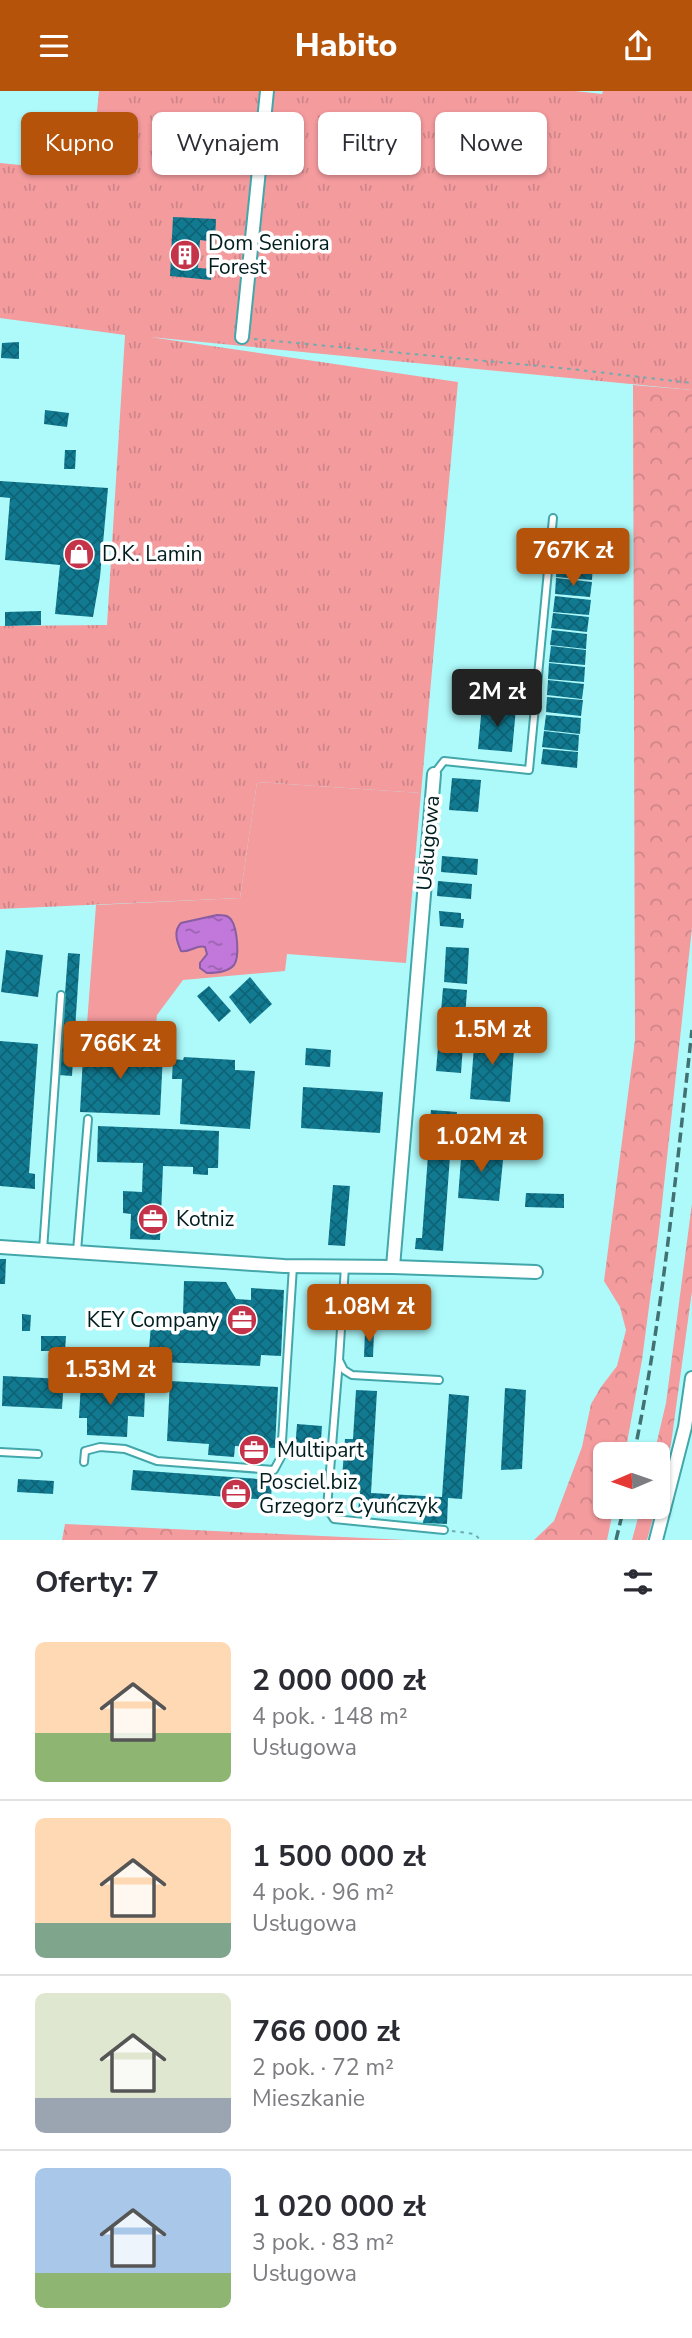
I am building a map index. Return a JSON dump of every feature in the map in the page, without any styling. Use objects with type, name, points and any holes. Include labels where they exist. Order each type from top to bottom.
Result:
[{"type":"street","points":[[242,337],[267,91]]},
{"type":"street","name":"Usługowa","points":[[393,1267],[434,774]]},
{"type":"street","points":[[0,1247],[293,1266],[536,1272]]},
{"type":"street","points":[[656,1540],[685,1427],[692,1378]]},
{"type":"lane","name":"Usługowa","points":[[434,774],[444,761],[529,770],[553,518]]},
{"type":"lane","points":[[43,1250],[61,995]]},
{"type":"lane","points":[[77,1251],[88,1119]]},
{"type":"lane","points":[[84,1462],[85,1451],[100,1447],[125,1449],[157,1461],[274,1470],[281,1457],[293,1266]]},
{"type":"lane","points":[[345,1266],[327,1508],[334,1519],[444,1530]]},
{"type":"lane","points":[[339,1360],[344,1370],[352,1375],[439,1380]]},
{"type":"lane","points":[[0,1453],[38,1454]]},
{"type":"path","points":[[242,337],[692,383]]},
{"type":"path","points":[[444,1530],[475,1534],[480,1540]]},
{"type":"green space","points":[[99,91],[575,91],[602,94],[603,91],[692,91],[692,390],[150,337],[458,382],[421,793],[257,782],[240,898],[0,909],[0,626],[107,625],[125,335],[0,318],[0,163],[21,165],[21,175],[138,175],[138,112],[97,112]]},
{"type":"green space","points":[[633,385],[692,390],[692,928],[659,1231],[642,1360],[627,1442],[593,1442],[593,1519],[611,1519],[607,1540],[534,1540],[554,1521],[582,1447],[591,1404],[617,1366],[626,1330],[620,1307],[604,1281],[635,1040]]},
{"type":"green space","points":[[257,782],[421,793],[406,963],[287,954],[285,971],[183,980],[157,1015],[155,1031],[87,1024],[96,905],[240,898]]},
{"type":"green space","points":[[692,1203],[692,1291],[670,1448],[670,1442],[657,1442],[666,1403]]},
{"type":"green space","points":[[638,1519],[653,1519],[647,1540],[632,1540]]},
{"type":"green space","points":[[65,1524],[110,1526],[406,1540],[62,1540]]},
{"type":"water","points":[[217,915],[228,916],[234,925],[237,956],[234,965],[229,969],[207,973],[200,968],[200,963],[207,954],[205,947],[181,951],[176,933],[181,923]]},
{"type":"building","name":"Dom Seniora Forest","points":[[173,217],[216,219],[215,242],[200,240],[198,268],[212,269],[211,280],[170,276]]},
{"type":"building","points":[[19,342],[19,359],[1,358],[2,343]]},
{"type":"building","points":[[45,410],[69,413],[67,427],[44,424]]},
{"type":"building","points":[[65,450],[76,450],[75,469],[64,469]]},
{"type":"building","points":[[0,481],[108,488],[100,577],[93,617],[55,614],[60,565],[5,560],[10,498],[0,497]]},
{"type":"building","points":[[560,528],[595,532],[594,547],[558,543]]},
{"type":"building","points":[[558,545],[594,548],[593,564],[557,560]]},
{"type":"building","points":[[557,561],[593,565],[592,580],[556,577]]},
{"type":"building","points":[[556,578],[592,582],[590,597],[555,594]]},
{"type":"building","points":[[555,596],[591,600],[589,615],[553,612]]},
{"type":"building","points":[[41,611],[41,625],[5,626],[5,612]]},
{"type":"building","points":[[553,613],[589,617],[587,632],[551,628]]},
{"type":"building","points":[[552,630],[587,634],[586,649],[550,645]]},
{"type":"building","points":[[551,646],[586,650],[585,665],[549,662]]},
{"type":"building","points":[[549,663],[585,667],[584,682],[548,679]]},
{"type":"building","points":[[548,680],[584,684],[582,699],[547,695]]},
{"type":"building","points":[[547,697],[583,700],[581,716],[546,712]]},
{"type":"building","points":[[482,705],[516,708],[512,752],[478,749]]},
{"type":"building","points":[[546,715],[581,718],[580,734],[544,730]]},
{"type":"building","points":[[544,731],[579,735],[578,751],[542,747]]},
{"type":"building","points":[[543,749],[578,752],[577,768],[541,764]]},
{"type":"building","points":[[452,778],[481,780],[478,812],[449,810]]},
{"type":"building","points":[[442,856],[478,859],[477,875],[441,872]]},
{"type":"building","points":[[438,881],[472,884],[471,899],[437,896]]},
{"type":"building","points":[[439,911],[461,913],[461,919],[464,919],[463,928],[440,926]]},
{"type":"building","points":[[446,947],[469,948],[467,984],[444,982]]},
{"type":"building","points":[[6,950],[43,955],[38,997],[1,992]]},
{"type":"building","points":[[68,953],[80,954],[72,1076],[59,1075]]},
{"type":"building","points":[[250,977],[272,1004],[250,1024],[229,997]]},
{"type":"building","points":[[209,986],[231,1011],[219,1022],[197,996]]},
{"type":"building","points":[[443,988],[467,990],[461,1073],[436,1071]]},
{"type":"building","points":[[475,1033],[515,1036],[510,1102],[470,1099]]},
{"type":"building","points":[[84,1038],[104,1038],[103,1051],[163,1054],[160,1115],[80,1112]]},
{"type":"building","points":[[0,1041],[38,1044],[29,1173],[35,1174],[35,1189],[0,1186]]},
{"type":"building","points":[[306,1048],[331,1050],[330,1067],[305,1065]]},
{"type":"building","points":[[184,1057],[235,1060],[235,1070],[255,1071],[250,1129],[180,1124],[182,1079],[172,1079],[173,1059],[183,1060]]},
{"type":"building","points":[[303,1087],[383,1092],[380,1133],[301,1128]]},
{"type":"building","points":[[431,1110],[457,1112],[456,1121],[430,1119]]},
{"type":"building","points":[[98,1126],[219,1131],[218,1168],[208,1168],[208,1175],[193,1174],[193,1167],[163,1166],[160,1240],[130,1239],[131,1214],[123,1213],[123,1191],[142,1192],[143,1163],[97,1162]]},
{"type":"building","points":[[429,1141],[451,1143],[443,1251],[415,1249],[416,1238],[422,1238]]},
{"type":"building","points":[[462,1146],[504,1150],[499,1201],[458,1198]]},
{"type":"building","points":[[333,1185],[350,1186],[345,1246],[328,1245]]},
{"type":"building","points":[[526,1193],[564,1194],[564,1208],[525,1207]]},
{"type":"building","points":[[0,1259],[6,1259],[5,1284],[0,1284]]},
{"type":"building","name":"KEY Company","points":[[184,1281],[226,1282],[236,1299],[251,1300],[251,1288],[284,1290],[281,1356],[261,1355],[260,1366],[158,1362],[158,1351],[149,1350],[151,1324],[202,1328],[202,1316],[183,1315]]},
{"type":"building","points":[[22,1314],[31,1315],[30,1331],[22,1331]]},
{"type":"building","points":[[365,1331],[374,1332],[373,1357],[364,1357]]},
{"type":"building","points":[[41,1336],[66,1336],[65,1351],[41,1351]]},
{"type":"building","points":[[3,1376],[64,1379],[62,1409],[2,1406]]},
{"type":"building","points":[[170,1381],[278,1387],[275,1448],[235,1446],[234,1457],[208,1455],[209,1444],[167,1441]]},
{"type":"building","points":[[81,1382],[140,1385],[145,1390],[144,1417],[128,1416],[127,1437],[87,1435],[87,1418],[79,1418]]},
{"type":"building","points":[[505,1388],[526,1390],[522,1469],[501,1470]]},
{"type":"building","points":[[356,1390],[377,1391],[371,1493],[442,1497],[449,1394],[469,1396],[462,1499],[448,1498],[447,1524],[423,1523],[424,1516],[358,1512],[360,1492],[341,1491],[345,1439],[353,1439]]},
{"type":"building","points":[[297,1424],[322,1426],[320,1453],[295,1451]]},
{"type":"building","points":[[133,1470],[272,1480],[271,1500],[131,1490]]},
{"type":"building","points":[[18,1479],[54,1481],[53,1494],[17,1492]]},
{"type":"railway","points":[[636,1442],[661,1296],[692,1030]]},
{"type":"railway","points":[[616,1540],[621,1519]]},
{"type":"place","name":"Dom Seniora Forest","points":[[185,255]]},
{"type":"place","name":"D.K. Lamin","points":[[79,554]]},
{"type":"place","name":"Kotniz","points":[[153,1219]]},
{"type":"place","name":"KEY Company","points":[[242,1320]]},
{"type":"place","name":"Multipart","points":[[254,1450]]},
{"type":"place","name":"Posciel.biz Grzegorz Cyuńczyk","points":[[236,1494]]}]
